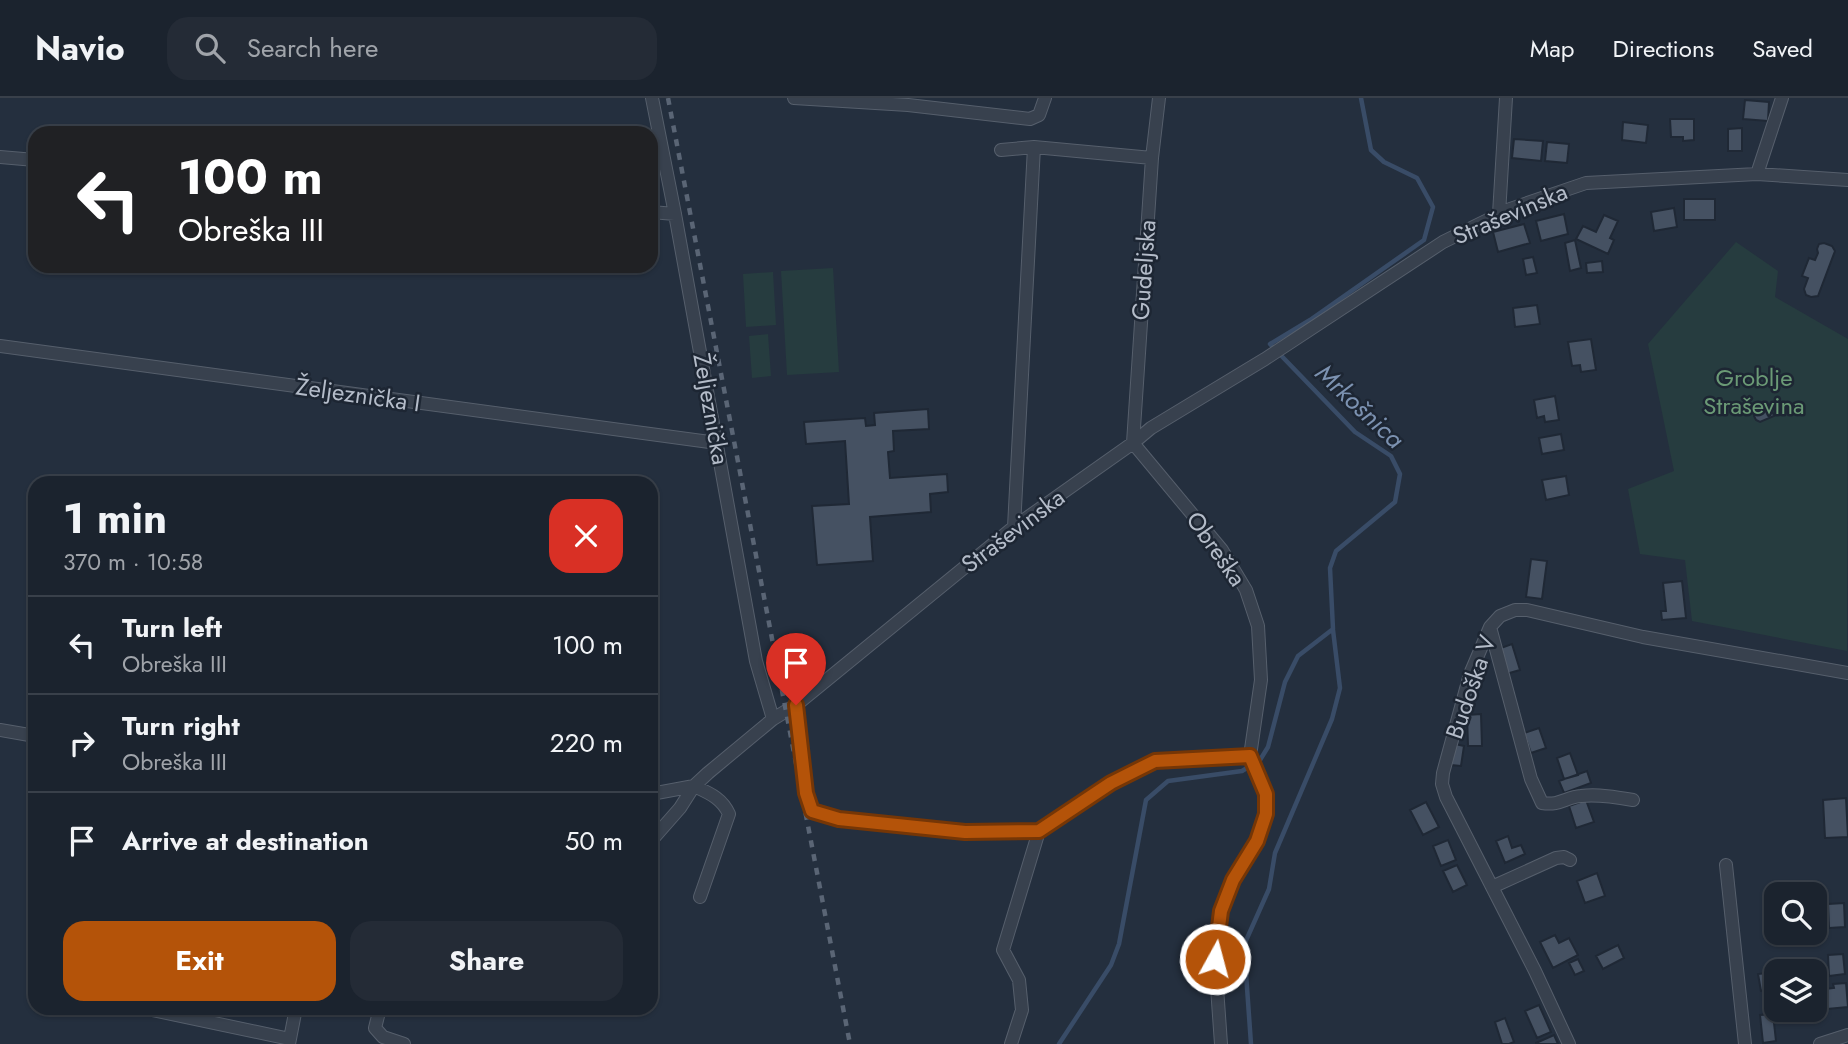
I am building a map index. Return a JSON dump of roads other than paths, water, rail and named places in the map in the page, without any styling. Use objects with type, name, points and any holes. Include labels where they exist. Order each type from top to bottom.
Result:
[{"type":"street","name":"Željeznička","points":[[652,98],[658,126]]},
{"type":"street","points":[[794,98],[908,105],[1030,119],[1039,115],[1045,98]]},
{"type":"street","name":"Gudeljska","points":[[1133,443],[1152,158],[1159,98]]},
{"type":"street","points":[[1499,214],[1506,98]]},
{"type":"street","points":[[1757,174],[1782,98]]},
{"type":"street","name":"Željeznička","points":[[658,127],[756,661],[773,719]]},
{"type":"street","points":[[1001,150],[1034,147],[1152,158]]},
{"type":"street","points":[[1014,527],[1034,147]]},
{"type":"street","points":[[0,157],[28,159]]},
{"type":"street","name":"Straševinska","points":[[658,833],[708,772],[773,719],[796,705],[1014,527],[1151,428],[1265,359],[1443,242],[1510,209],[1586,183],[1757,174],[1848,180]]},
{"type":"street","points":[[658,213],[676,214]]},
{"type":"street","name":"Željeznička I","points":[[0,346],[717,443]]},
{"type":"street","name":"Obreška","points":[[1133,443],[1222,550],[1246,590],[1258,626],[1261,680],[1250,756]]},
{"type":"street","name":"Budoška V","points":[[1569,1044],[1535,971],[1446,797],[1443,784],[1443,773],[1470,674],[1490,627],[1500,616],[1515,610],[1527,610],[1643,637],[1848,673]]},
{"type":"street","points":[[1490,627],[1531,779],[1542,803],[1553,805],[1580,796],[1609,796],[1633,800]]},
{"type":"street","points":[[796,705],[806,793],[812,811],[839,819],[965,832],[1039,831],[1111,783],[1155,761],[1250,756],[1266,794],[1266,814],[1257,841],[1233,880],[1221,911],[1215,959],[1221,1044]]},
{"type":"street","points":[[0,730],[28,735]]},
{"type":"street","points":[[658,793],[694,786],[720,799],[729,814],[700,897]]},
{"type":"street","points":[[1011,1044],[1022,1010],[1019,979],[1003,950],[1039,831]]},
{"type":"street","points":[[1492,887],[1556,858],[1564,857],[1570,860]]},
{"type":"street","points":[[1726,865],[1745,1044]]},
{"type":"street","points":[[173,1015],[289,1042],[295,1015]]},
{"type":"street","points":[[378,1015],[375,1028],[383,1037],[404,1044]]},
{"type":"street","points":[[1820,1044],[1848,1035]]},
{"type":"waterway","name":"Mrkošnica","points":[[1059,1044],[1111,965],[1119,944],[1146,800],[1168,781],[1242,771],[1260,760],[1268,747],[1285,682],[1298,656],[1333,629],[1330,568],[1336,551],[1395,502],[1400,474],[1391,456],[1355,432],[1270,344],[1310,320],[1424,240],[1433,207],[1417,178],[1384,162],[1371,150],[1361,98]]},
{"type":"waterway","points":[[1251,1044],[1244,945],[1269,889],[1275,853],[1332,719],[1340,688],[1333,630]]},
{"type":"railway","points":[[668,98],[850,1044]]},
{"type":"park label","name":"Groblje Straševina","points":[[1754,392]]}]
